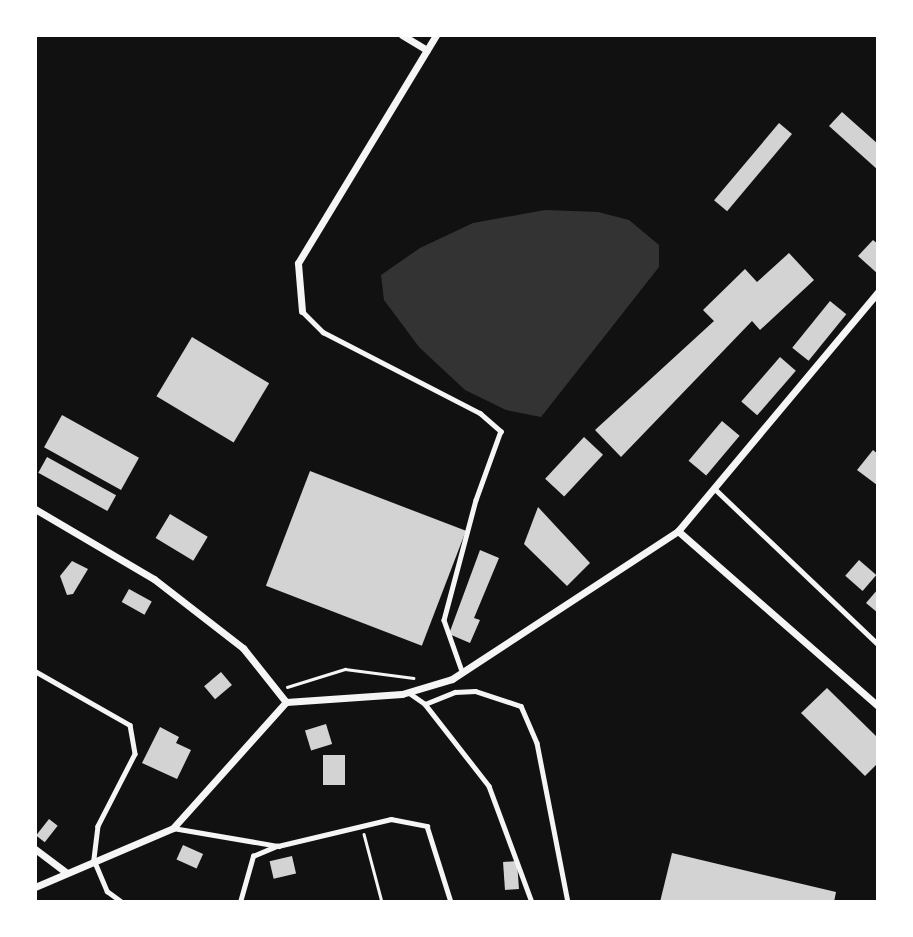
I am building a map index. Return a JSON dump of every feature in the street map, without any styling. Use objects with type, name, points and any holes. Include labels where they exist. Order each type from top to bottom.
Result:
[{"type":"street","points":[[402,35],[427,50]]},
{"type":"street","points":[[302,311],[298,263],[436,35]]},
{"type":"street","points":[[35,887],[173,828],[286,702],[408,692],[463,672],[678,531],[878,292]]},
{"type":"street","points":[[35,509],[154,579],[243,648],[286,702]]},
{"type":"street","points":[[678,531],[878,706]]},
{"type":"street","points":[[35,849],[65,872]]},
{"type":"lane","points":[[302,311],[323,332],[480,413],[501,431],[476,500],[444,620],[463,672]]},
{"type":"lane","points":[[714,488],[878,644]]},
{"type":"lane","points":[[35,671],[130,726],[135,754],[98,826],[94,860],[107,891],[122,902]]},
{"type":"lane","points":[[425,704],[456,692],[475,691],[521,706],[537,743],[568,902]]},
{"type":"lane","points":[[408,692],[425,704],[489,786],[532,902]]},
{"type":"lane","points":[[240,902],[253,856],[278,845],[391,819],[427,826],[451,902]]},
{"type":"lane","points":[[173,828],[278,845]]},
{"type":"path","points":[[278,692],[307,678],[345,669],[418,678]]},
{"type":"path","points":[[362,826],[382,902]]},
{"type":"shaded area","points":[[545,210],[598,212],[629,220],[659,245],[659,267],[541,417],[506,410],[465,390],[419,347],[384,300],[381,275],[420,248],[473,223]]},
{"type":"building","points":[[842,112],[878,144],[878,170],[829,126]]},
{"type":"building","points":[[779,123],[792,134],[727,211],[714,200]]},
{"type":"building","points":[[873,240],[878,244],[878,274],[858,256]]},
{"type":"building","points":[[789,253],[814,280],[760,330],[752,321],[621,457],[595,430],[714,321],[703,310],[745,269],[757,282]]},
{"type":"building","points":[[830,301],[846,314],[809,361],[792,348]]},
{"type":"building","points":[[192,337],[269,383],[234,442],[156,396]]},
{"type":"building","points":[[780,357],[796,371],[757,415],[741,402]]},
{"type":"building","points":[[62,415],[139,458],[121,490],[44,447]]},
{"type":"building","points":[[722,421],[740,436],[706,476],[689,461]]},
{"type":"building","points":[[584,437],[603,455],[564,496],[545,479]]},
{"type":"building","points":[[873,450],[878,454],[877,485],[857,470]]},
{"type":"building","points":[[47,457],[116,495],[107,511],[38,473]]},
{"type":"building","points":[[310,471],[466,531],[422,646],[266,586]]},
{"type":"building","points":[[538,507],[590,563],[567,586],[524,544]]},
{"type":"building","points":[[170,514],[208,537],[193,561],[156,538]]},
{"type":"building","points":[[480,550],[499,558],[474,618],[480,620],[470,643],[449,634]]},
{"type":"building","points":[[859,560],[876,575],[863,591],[845,576]]},
{"type":"building","points":[[72,561],[88,569],[73,594],[67,595],[60,576]]},
{"type":"building","points":[[129,589],[152,602],[144,615],[122,602]]},
{"type":"building","points":[[878,589],[878,613],[866,603]]},
{"type":"building","points":[[221,672],[232,685],[215,699],[204,686]]},
{"type":"building","points":[[827,688],[878,738],[878,763],[865,776],[801,713]]},
{"type":"building","points":[[326,724],[332,744],[311,751],[305,730]]},
{"type":"building","points":[[160,727],[179,737],[176,743],[191,750],[177,779],[142,763]]},
{"type":"building","points":[[323,755],[345,755],[345,785],[323,785]]},
{"type":"building","points":[[49,819],[58,826],[45,842],[36,836]]},
{"type":"building","points":[[183,845],[203,854],[197,869],[176,860]]},
{"type":"building","points":[[672,853],[836,892],[834,902],[660,902]]},
{"type":"building","points":[[292,856],[296,874],[274,879],[270,861]]},
{"type":"building","points":[[517,861],[519,889],[505,890],[503,862]]}]
